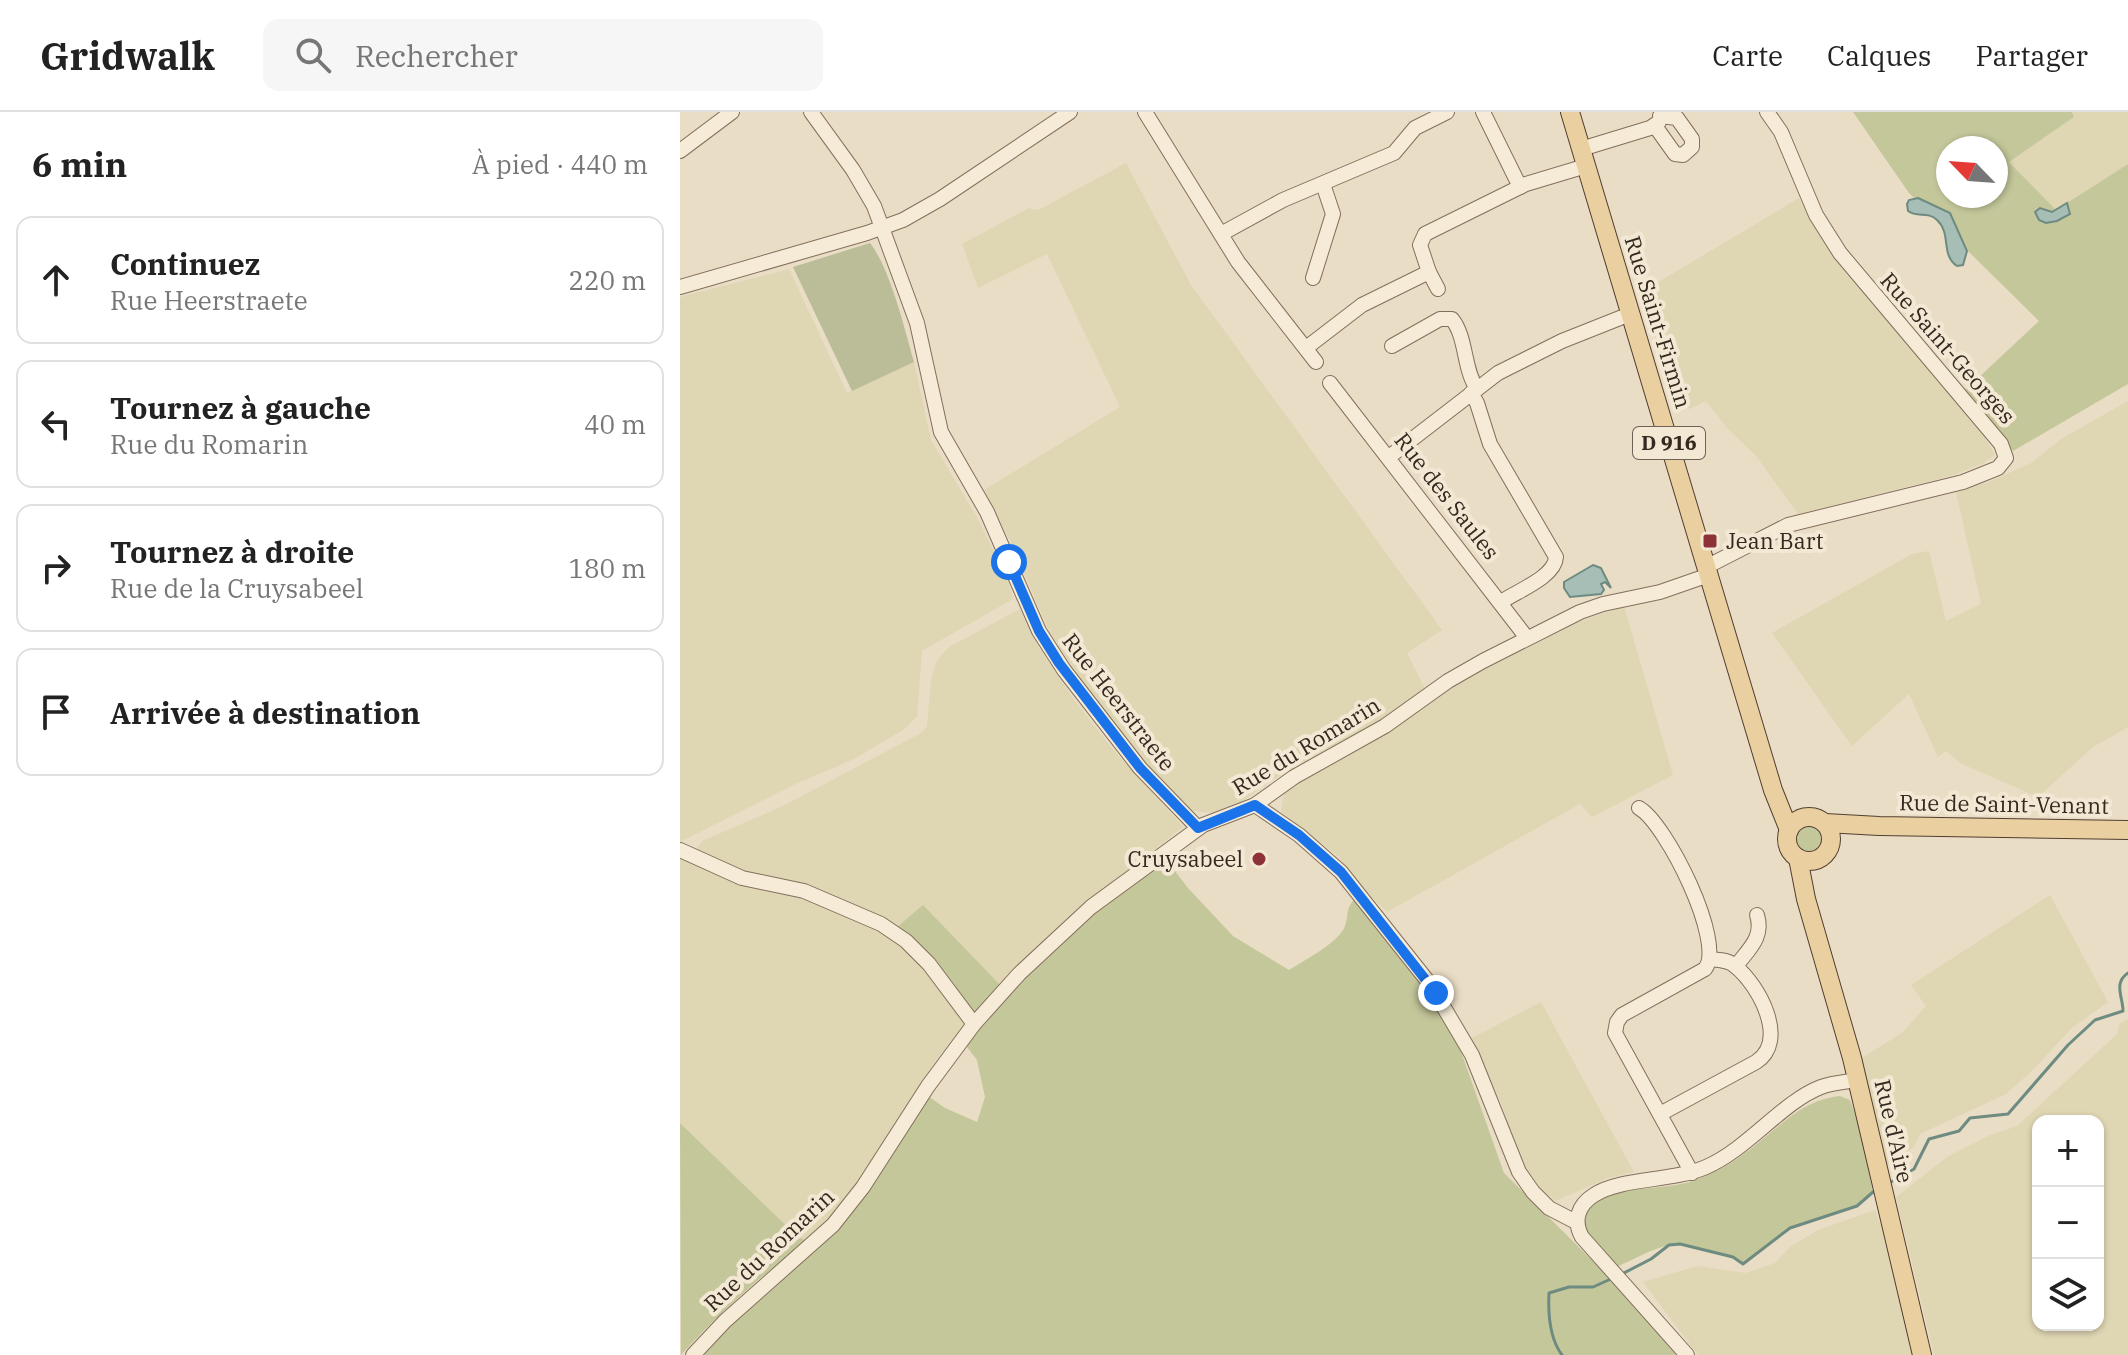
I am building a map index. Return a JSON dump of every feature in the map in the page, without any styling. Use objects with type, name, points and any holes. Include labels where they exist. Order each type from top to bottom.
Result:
[{"type":"main road","name":"Rue Saint-Firmin","points":[[1570,112],[1789,830]]},
{"type":"main road","name":"Rue Saint-Firmin","points":[[1770,775],[1790,804],[1806,816]]},
{"type":"main road","points":[[1806,816],[1816,817],[1825,823],[1831,833],[1825,852],[1807,861],[1798,858],[1788,844],[1789,830],[1796,821],[1806,816]]},
{"type":"main road","name":"Rue de Saint-Venant","points":[[1825,823],[2128,830]]},
{"type":"main road","name":"Rue de Saint-Venant","points":[[1825,852],[1846,835],[1879,826]]},
{"type":"main road","name":"Rue d'Aire","points":[[1814,919],[1813,884],[1825,852]]},
{"type":"main road","name":"Rue d'Aire","points":[[1798,858],[1807,903],[1857,1080],[1922,1355]]},
{"type":"street","points":[[680,151],[732,112]]},
{"type":"street","name":"Rue Heerstraete","points":[[811,112],[867,192],[917,323],[941,432],[987,512],[1039,631],[1064,670],[1140,768],[1198,828]]},
{"type":"street","points":[[680,287],[882,228],[911,216],[1070,112]]},
{"type":"street","points":[[1145,112],[1248,275],[1316,362]]},
{"type":"street","points":[[1221,234],[1277,203],[1394,153],[1415,128],[1447,112]]},
{"type":"street","points":[[1483,112],[1520,187]]},
{"type":"street","name":"Rue Saint-Georges","points":[[1708,571],[1788,525],[1963,482],[1998,468],[2006,458],[2001,444],[1840,253],[1816,215],[1781,132],[1767,112]]},
{"type":"street","points":[[1438,289],[1420,245],[1423,236],[1584,158],[1658,118]]},
{"type":"street","points":[[1313,278],[1332,217],[1332,207],[1323,184]]},
{"type":"street","points":[[1306,348],[1362,305],[1429,272]]},
{"type":"street","points":[[1389,457],[1505,369],[1555,344],[1630,314]]},
{"type":"street","points":[[1392,346],[1440,319],[1452,319],[1458,328],[1490,444],[1556,557],[1549,573],[1501,602]]},
{"type":"street","name":"Rue des Saules","points":[[1330,383],[1527,638]]},
{"type":"street","name":"Rue du Romarin","points":[[693,1355],[725,1321],[817,1241],[841,1216],[934,1077],[974,1024],[1013,980],[1084,913],[1198,828],[1255,805],[1294,777],[1385,726],[1457,675],[1595,607],[1652,594],[1708,571]]},
{"type":"street","points":[[1255,805],[1299,835],[1341,872],[1424,977],[1467,1046],[1519,1172],[1549,1208],[1576,1222],[1582,1237],[1687,1355]]},
{"type":"street","points":[[1639,808],[1653,819],[1695,894],[1710,944],[1711,959],[1705,969],[1626,1013],[1616,1025],[1617,1036],[1692,1173]]},
{"type":"street","points":[[680,850],[748,880],[804,891],[881,924],[906,941],[929,964],[974,1024]]},
{"type":"street","points":[[1736,966],[1759,936],[1757,915]]},
{"type":"street","points":[[1660,1114],[1756,1062],[1769,1050],[1772,1036],[1762,1001],[1736,966],[1711,959]]},
{"type":"street","points":[[1576,1222],[1585,1203],[1598,1193],[1692,1173],[1735,1150],[1812,1091],[1829,1084],[1857,1080]]},
{"type":"shaded area","points":[[2072,112],[2128,112],[2128,164],[2056,210],[2009,162],[2074,117]]},
{"type":"shaded area","points":[[1126,163],[1191,285],[1442,630],[1407,653],[1431,701],[1472,674],[1562,628],[1624,606],[1673,775],[1592,817],[1580,804],[1387,912],[1355,880],[1339,857],[1281,812],[1284,793],[1370,726],[1270,781],[1239,804],[1215,813],[1193,811],[1137,756],[1093,699],[1049,631],[984,490],[1120,407],[1047,254],[978,288],[962,244],[1029,208],[1038,210]]},
{"type":"shaded area","points":[[1799,198],[1840,262],[1981,431],[1995,455],[1982,464],[1950,476],[1798,514],[1756,456],[1727,428],[1706,401],[1690,409],[1673,401],[1642,292]]},
{"type":"shaded area","points":[[789,269],[847,393],[914,362],[931,440],[979,521],[1007,578],[1013,599],[922,651],[917,716],[906,728],[854,759],[791,786],[680,842],[680,297]]},
{"type":"shaded area","points":[[2128,401],[2128,727],[2093,747],[2038,797],[1962,764],[1946,751],[1938,757],[1909,694],[1852,746],[1772,633],[1912,554],[1929,551],[1946,621],[1981,604],[1956,492],[2031,463],[2061,439]]},
{"type":"shaded area","points":[[1020,609],[1040,649],[1072,697],[1111,747],[1183,827],[1069,917],[1025,958],[1001,986],[895,929],[761,879],[696,850],[702,841],[783,806],[921,733],[927,727],[931,680],[937,660],[949,647]]},
{"type":"shaded area","points":[[680,857],[741,885],[795,894],[887,936],[924,967],[966,1022],[931,1067],[873,1161],[841,1206],[806,1241],[797,1236],[680,1123]]},
{"type":"shaded area","points":[[2050,895],[2108,1002],[2072,1028],[2006,1094],[1920,1134],[1914,1147],[1887,1166],[1860,1059],[1902,1033],[1926,1006],[1911,985]]},
{"type":"shaded area","points":[[1541,1002],[1634,1172],[1608,1178],[1556,1201],[1540,1188],[1523,1164],[1502,1105],[1470,1039]]},
{"type":"shaded area","points":[[2128,1019],[2128,1355],[1934,1355],[1896,1197],[1947,1157],[1990,1135],[2017,1126],[2116,1035],[2120,1023]]},
{"type":"shaded area","points":[[1875,1210],[1887,1241],[1913,1355],[1698,1355],[1643,1282],[1697,1266],[1745,1273],[1775,1263],[1790,1247],[1818,1230]]},
{"type":"green space","points":[[1853,112],[2072,112],[2074,117],[2009,162],[2056,210],[2128,164],[2128,384],[2013,451],[1962,393],[2039,321],[1909,193]]},
{"type":"green space","points":[[870,243],[890,283],[914,362],[852,391],[793,267]]},
{"type":"green space","points":[[1809,827],[1818,830],[1821,839],[1818,848],[1809,851],[1800,848],[1797,839],[1800,830]]},
{"type":"green space","points":[[1165,858],[1233,936],[1289,970],[1320,951],[1342,932],[1356,897],[1417,974],[1459,1046],[1504,1173],[1613,1281],[1661,1333],[1676,1355],[699,1355],[864,1196],[928,1096],[945,1108],[977,1122],[985,1097],[977,1060],[964,1043],[1018,981],[1087,916]]},
{"type":"green space","points":[[923,905],[1001,986],[974,1015],[895,929]]},
{"type":"green space","points":[[1840,1096],[1850,1100],[1862,1135],[1873,1192],[1857,1206],[1790,1228],[1743,1264],[1707,1250],[1676,1244],[1656,1249],[1616,1267],[1583,1228],[1586,1210],[1605,1196],[1681,1184],[1705,1176],[1735,1160],[1799,1111]]},
{"type":"green space","points":[[680,1123],[797,1236],[806,1241],[741,1295],[681,1355]]},
{"type":"water","points":[[1918,198],[1950,213],[1967,251],[1963,265],[1957,266],[1949,256],[1944,231],[1937,220],[1908,211],[1909,200]]},
{"type":"water","points":[[2067,203],[2070,214],[2057,221],[2046,223],[2039,220],[2035,212],[2040,208],[2052,212]]},
{"type":"water","points":[[1593,565],[1601,568],[1611,588],[1605,582],[1601,584],[1604,590],[1601,594],[1570,597],[1564,582]]},
{"type":"waterway","points":[[1891,1182],[1914,1169],[1929,1139],[1959,1131],[1970,1118],[2008,1114],[2068,1045],[2095,1020],[2123,1011],[2120,986],[2128,973]]},
{"type":"waterway","points":[[1620,1275],[1651,1259],[1669,1245],[1680,1244],[1733,1257],[1743,1264],[1790,1228],[1857,1206],[1873,1192]]},
{"type":"waterway","points":[[1562,1355],[1551,1326],[1549,1293],[1569,1287],[1593,1287],[1613,1278]]},
{"type":"place","name":"Jean Bart","points":[[1710,541]]},
{"type":"place","name":"Cruysabeel","points":[[1259,859]]},
{"type":"route","points":[[1009,562],[1039,631],[1053,654],[1140,768],[1164,794],[1198,828],[1255,805],[1299,835],[1345,877],[1436,993]]}]
